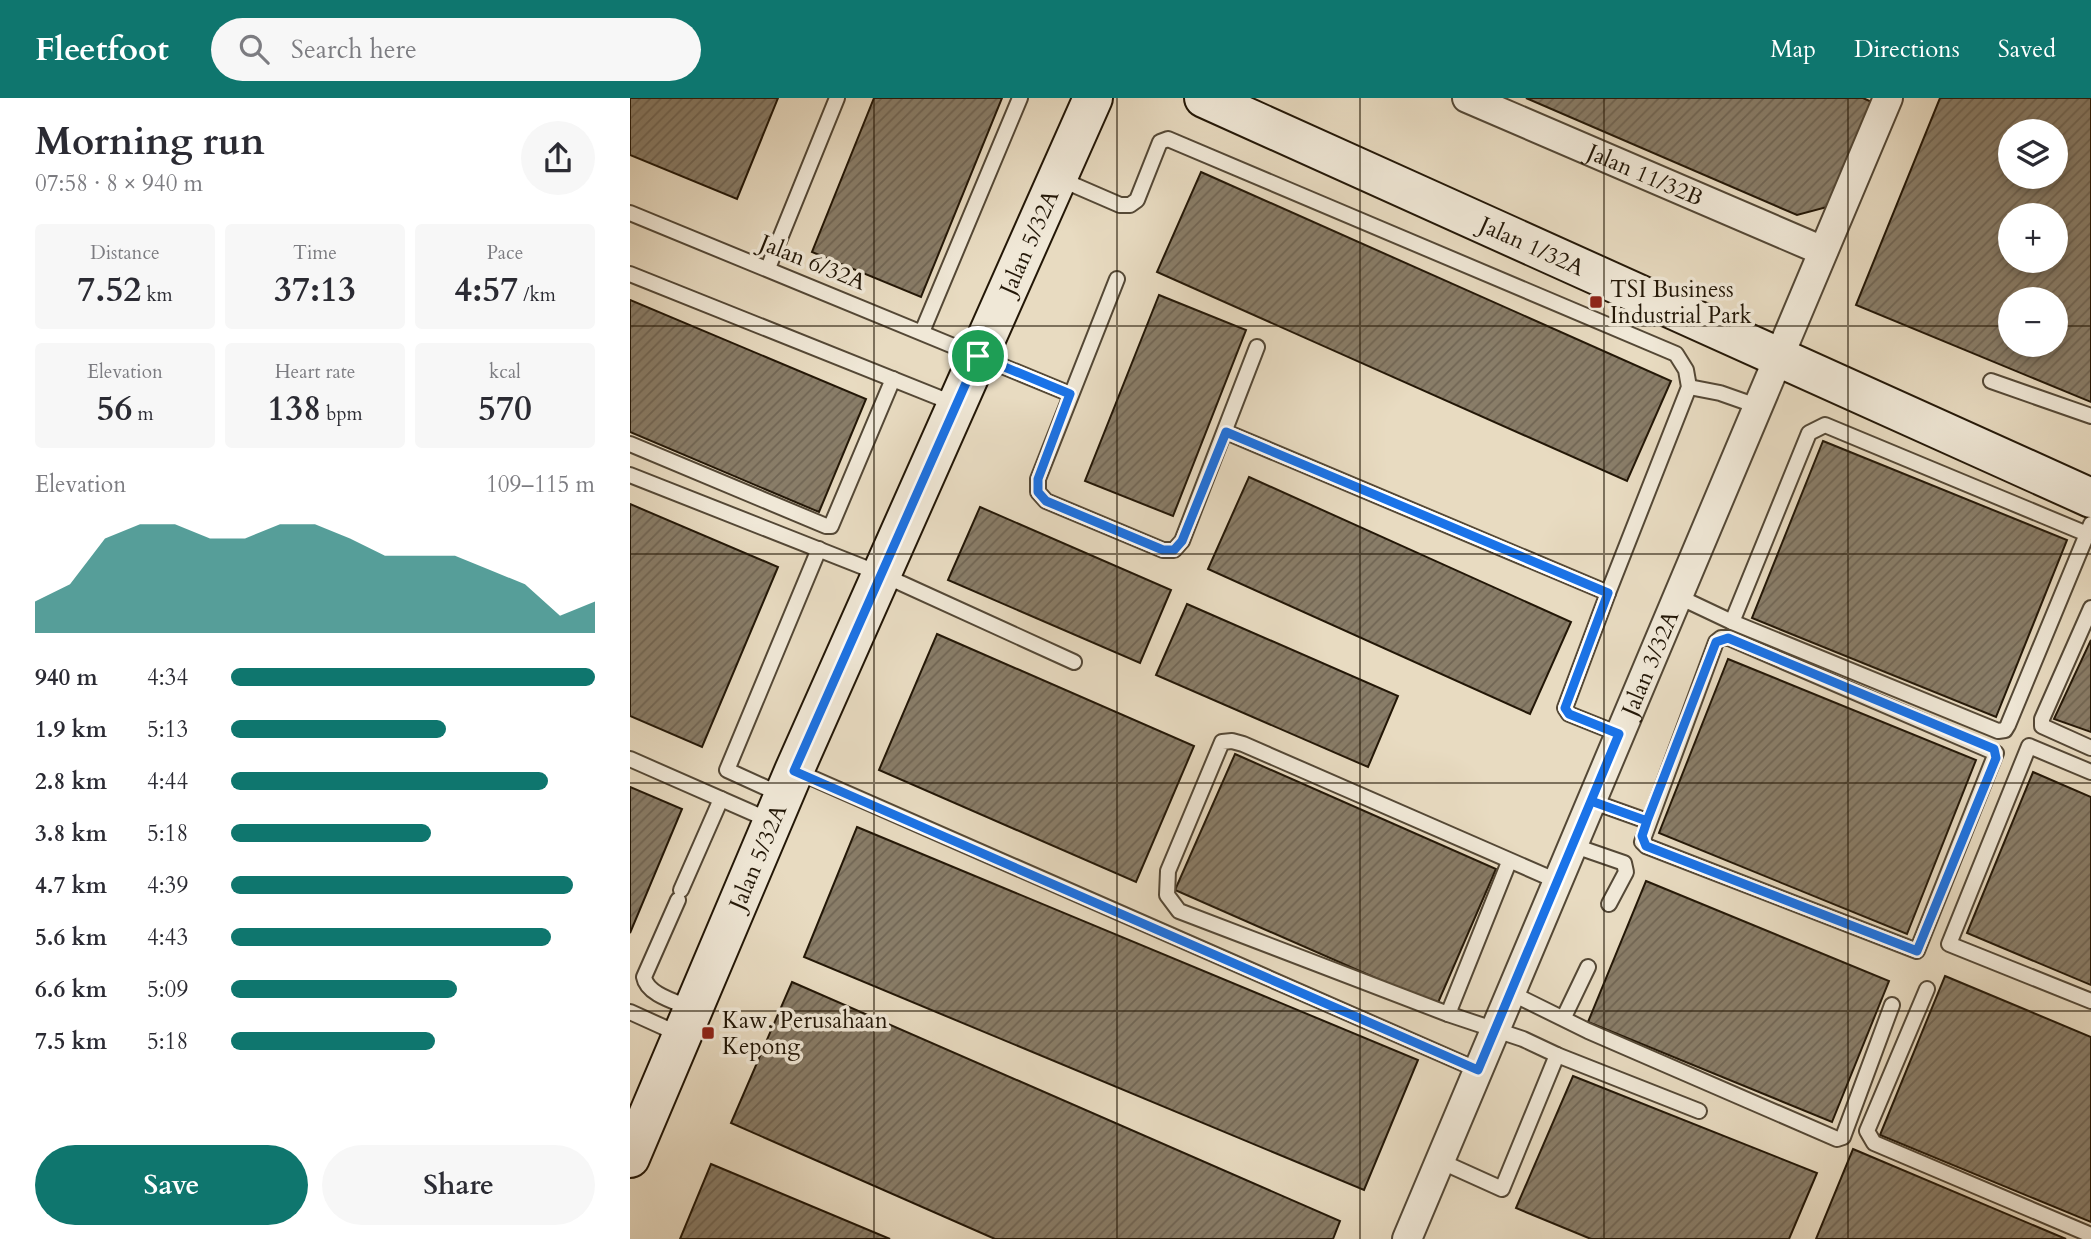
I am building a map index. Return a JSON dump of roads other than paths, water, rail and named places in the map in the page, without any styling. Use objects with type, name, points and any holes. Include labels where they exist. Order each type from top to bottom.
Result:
[{"type":"street","name":"Jalan 5/32A","points":[[630,1158],[783,796],[1093,98]]},
{"type":"street","name":"Jalan 1/32A","points":[[1204,98],[1778,357],[2090,519]]},
{"type":"street","name":"Jalan 11/32B","points":[[1467,98],[1823,251]]},
{"type":"street","name":"Jalan 3/32A","points":[[1407,1239],[1888,98]]},
{"type":"lane","points":[[768,268],[837,98]]},
{"type":"lane","points":[[922,332],[1020,98]]},
{"type":"lane","points":[[1057,178],[1120,205],[1130,205],[1138,200],[1160,142],[1168,139],[1676,354],[1686,370],[1689,387],[1565,708],[1569,714],[1619,734]]},
{"type":"lane","name":"Jalan 6/32A","points":[[630,213],[1070,394]]},
{"type":"lane","points":[[630,274],[957,405]]},
{"type":"lane","points":[[1117,279],[1038,479],[1038,492],[1046,501],[1163,550],[1174,550],[1182,541],[1257,347]]},
{"type":"lane","points":[[630,444],[831,526],[893,379]]},
{"type":"lane","points":[[1991,382],[2091,416]]},
{"type":"lane","points":[[1689,387],[1720,393],[1757,405]]},
{"type":"lane","points":[[1677,596],[1732,622],[1998,731],[2005,730],[2090,519],[1825,425],[1810,433],[1732,622]]},
{"type":"lane","points":[[1226,432],[1608,593]]},
{"type":"lane","points":[[630,475],[881,574],[1074,662]]},
{"type":"lane","points":[[820,549],[727,769],[783,796],[1478,1070]]},
{"type":"lane","points":[[2091,608],[2042,719],[2042,726],[2048,732],[2091,748]]},
{"type":"lane","points":[[1721,638],[1766,654],[1996,753],[1917,951],[1646,846],[1642,836],[1647,821],[1716,642],[1721,638]]},
{"type":"lane","points":[[1558,881],[1232,741],[1222,742],[1168,871],[1167,895],[1179,911],[1495,1030],[1699,1111]]},
{"type":"lane","points":[[2091,772],[2029,746],[1949,944],[2091,1001]]},
{"type":"lane","points":[[630,759],[721,799],[783,796]]},
{"type":"lane","points":[[688,1022],[645,985],[644,977],[721,799]]},
{"type":"lane","points":[[1591,801],[1647,821]]},
{"type":"lane","points":[[1573,845],[1625,863],[1626,872],[1609,904]]},
{"type":"lane","points":[[1448,1014],[1509,862]]},
{"type":"lane","points":[[1564,1017],[1588,967]]},
{"type":"lane","points":[[1927,989],[1867,1131],[1869,1138],[1874,1143],[2091,1235]]},
{"type":"lane","points":[[1511,993],[1588,1031],[1837,1139],[1843,1137],[1892,1005]]},
{"type":"lane","points":[[630,1012],[688,1022]]},
{"type":"lane","points":[[1440,1161],[1502,1189],[1557,1055]]},
{"type":"place","name":"TSI Business Industrial Park","points":[[1596,302]]},
{"type":"place","name":"Kaw. Perusahaan Kepong","points":[[708,1033]]}]
